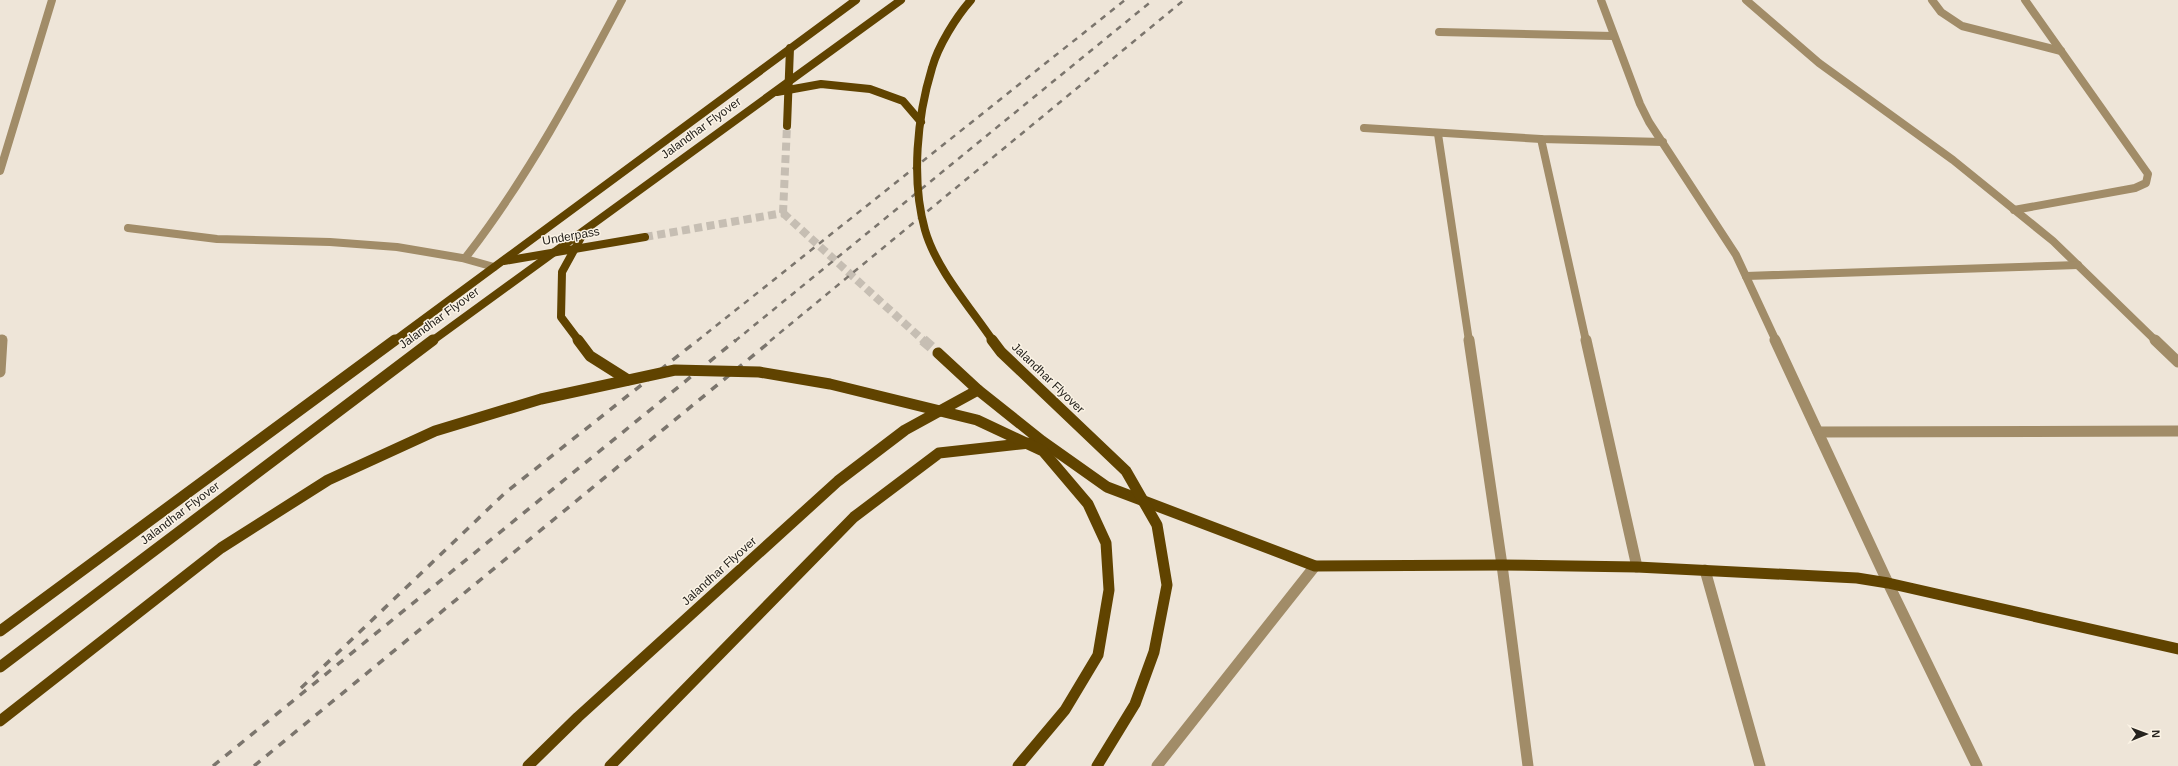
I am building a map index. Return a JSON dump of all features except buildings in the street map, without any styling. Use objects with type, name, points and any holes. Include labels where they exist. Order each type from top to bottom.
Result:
[{"type":"main road","points":[[0,631],[856,0]]},
{"type":"main road","name":"Jalandhar Flyover","points":[[0,667],[434,339],[901,0]]},
{"type":"main road","name":"Jalandhar Flyover","points":[[970,0],[957,16],[932,67],[921,122],[916,179],[926,230],[938,261],[1000,352],[1126,471],[1157,525],[1167,585],[1154,652],[1135,704],[1097,766]]},
{"type":"main road","points":[[787,126],[790,48]]},
{"type":"main road","points":[[773,93],[821,84],[870,89],[903,101],[921,122]]},
{"type":"main road","points":[[586,229],[562,272],[561,317],[590,356],[628,380]]},
{"type":"main road","name":"Underpass","points":[[498,264],[645,236]]},
{"type":"main road","points":[[938,353],[978,390],[1042,442],[1107,487],[1315,566],[1502,565],[1637,567],[1804,574],[1857,578],[1888,583],[2178,649]]},
{"type":"main road","points":[[0,721],[221,548],[328,480],[435,431],[541,399],[675,370],[758,372],[830,384],[977,420],[1043,451],[1088,504],[1106,543],[1109,590],[1098,655],[1065,710],[1018,766]]},
{"type":"main road","name":"Jalandhar Flyover","points":[[528,766],[578,717],[838,481],[905,430],[978,390]]},
{"type":"main road","points":[[610,766],[854,517],[939,453],[1042,442]]},
{"type":"street","points":[[0,171],[52,0]]},
{"type":"street","points":[[466,257],[510,200],[549,137],[622,0]]},
{"type":"street","points":[[1601,0],[1613,36],[1640,104],[1663,142],[1711,214],[1746,276],[1888,583],[1977,766]]},
{"type":"street","points":[[1746,0],[1819,63],[1953,160],[2014,210],[2078,265],[2178,362]]},
{"type":"street","points":[[1932,0],[1941,12],[1962,26],[2061,51]]},
{"type":"street","points":[[2014,210],[2135,188],[2146,183],[2148,174],[2025,0]]},
{"type":"street","points":[[1439,32],[1613,36]]},
{"type":"street","points":[[1364,128],[1438,134],[1541,139],[1663,142]]},
{"type":"street","points":[[1438,134],[1502,565],[1528,766]]},
{"type":"street","points":[[1541,139],[1637,567]]},
{"type":"street","points":[[128,228],[229,240],[329,241],[376,244],[466,257],[498,264]]},
{"type":"street","points":[[1746,276],[2078,265]]},
{"type":"street","points":[[0,372],[2,340]]},
{"type":"street","points":[[1818,432],[2178,431]]},
{"type":"street","points":[[1157,766],[1315,566]]},
{"type":"street","points":[[1705,570],[1760,766]]},
{"type":"tunnel","points":[[783,213],[787,126]]},
{"type":"tunnel","points":[[645,237],[783,213]]},
{"type":"tunnel","points":[[783,213],[924,341]]},
{"type":"tunnel","points":[[923,340],[938,353]]},
{"type":"railway","points":[[697,341],[1125,0]]},
{"type":"railway","points":[[735,341],[1153,0]]},
{"type":"railway","points":[[770,341],[1184,0]]},
{"type":"railway","points":[[301,688],[505,493],[698,340]]},
{"type":"railway","points":[[213,766],[736,340]]},
{"type":"railway","points":[[254,766],[772,340]]}]
